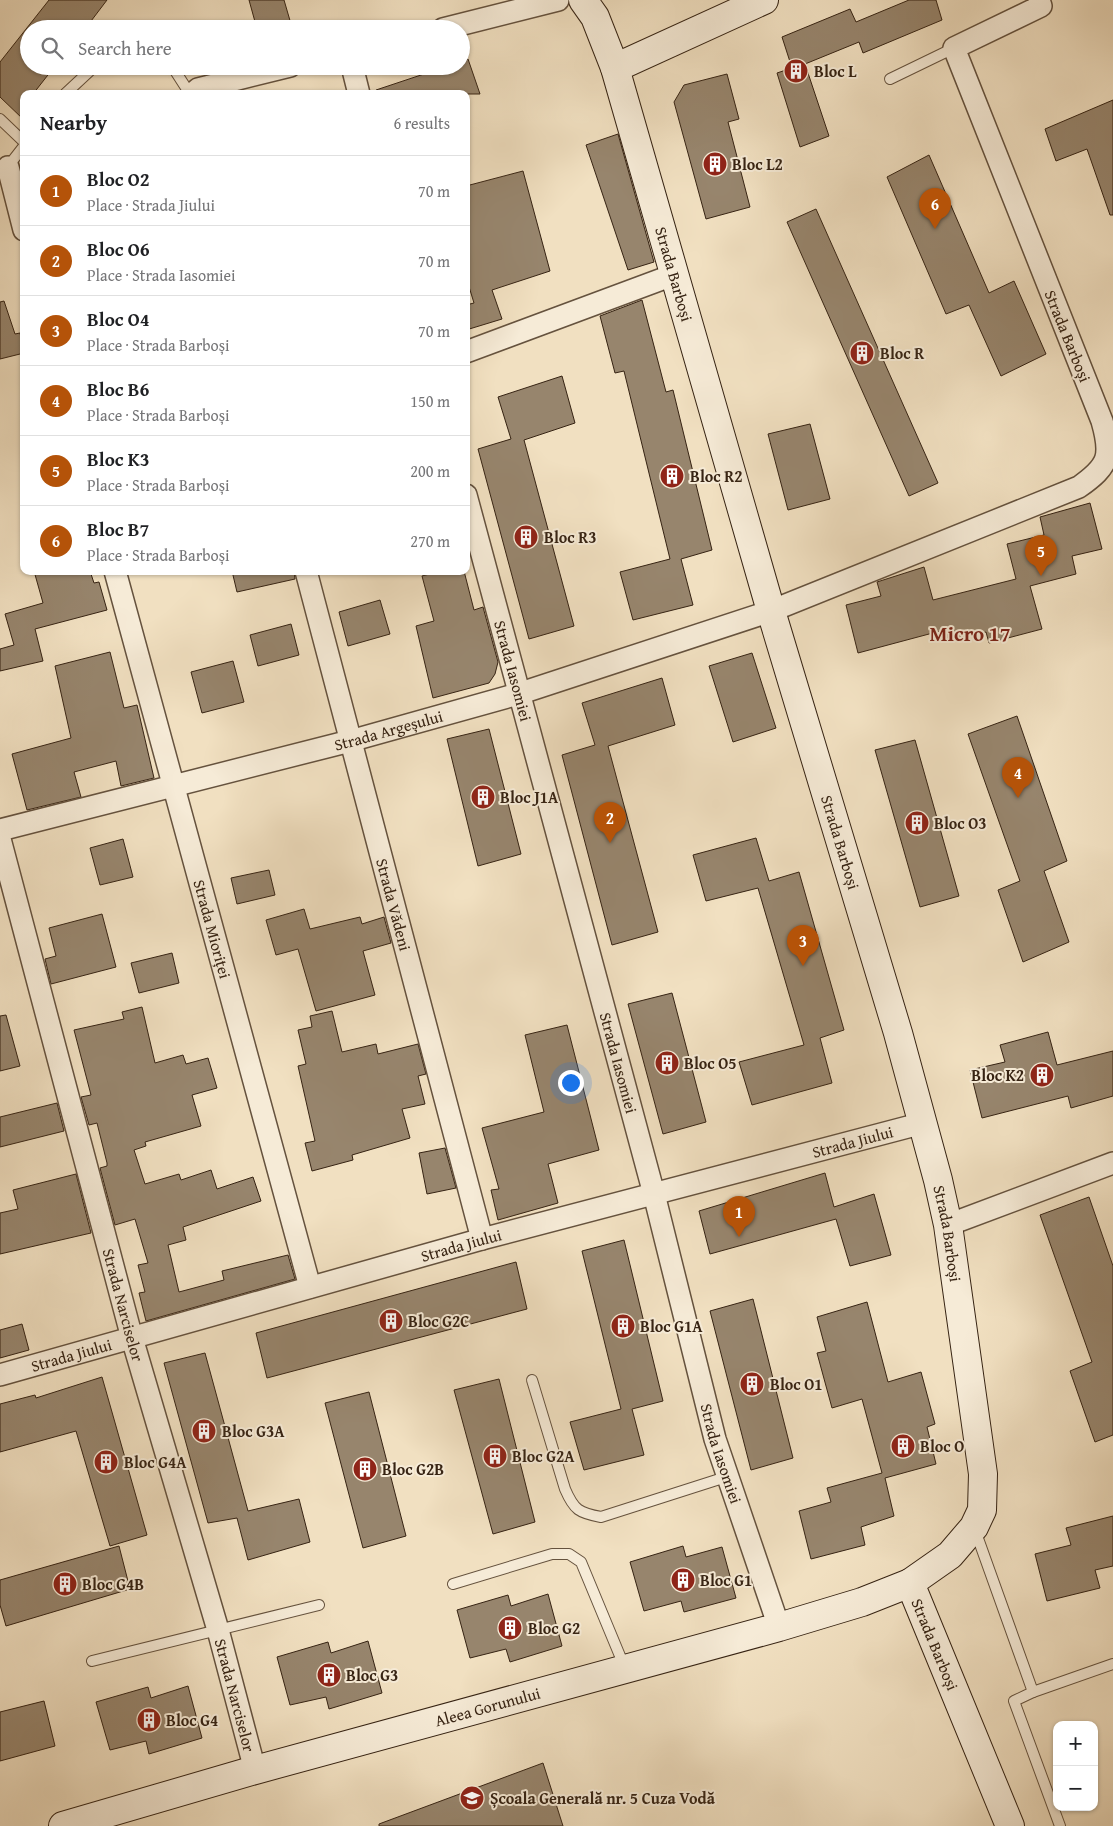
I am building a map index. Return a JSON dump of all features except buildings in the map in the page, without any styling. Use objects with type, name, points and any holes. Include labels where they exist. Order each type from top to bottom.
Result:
[{"type":"street","points":[[470,22],[558,0]]},
{"type":"street","name":"Strada Barboși","points":[[583,0],[596,17],[615,68],[770,611],[895,1024],[923,1123],[948,1225],[983,1474],[982,1510],[974,1527],[950,1555],[910,1583],[1004,1824]]},
{"type":"street","points":[[615,68],[764,0]]},
{"type":"street","points":[[954,48],[1044,2]]},
{"type":"street","name":"Strada Barboși","points":[[770,611],[1079,487],[1098,474],[1106,460],[1108,443],[1102,421],[954,48]]},
{"type":"street","points":[[197,90],[254,75]]},
{"type":"street","points":[[354,75],[358,90]]},
{"type":"street","points":[[4,172],[20,218]]},
{"type":"street","points":[[470,351],[673,275]]},
{"type":"street","name":"Strada Iasomiei","points":[[470,510],[654,1194],[726,1476],[779,1627]]},
{"type":"street","name":"Strada Mioriței","points":[[116,575],[310,1287]]},
{"type":"street","name":"Strada Vădeni","points":[[307,575],[482,1239]]},
{"type":"street","name":"Strada Argeșului","points":[[0,830],[350,741],[518,694],[770,611]]},
{"type":"street","name":"Strada Narciselor","points":[[0,839],[132,1338],[218,1630],[255,1770]]},
{"type":"street","name":"Strada Jiului","points":[[0,1375],[482,1239],[923,1123]]},
{"type":"street","points":[[948,1225],[1113,1163]]},
{"type":"street","name":"Aleea Gorunului","points":[[63,1826],[255,1770],[779,1627],[862,1602],[910,1583]]},
{"type":"lane","points":[[890,79],[954,48]]},
{"type":"lane","points":[[69,90],[85,75]]},
{"type":"lane","points":[[178,75],[188,90]]},
{"type":"lane","points":[[0,119],[20,140]]},
{"type":"lane","points":[[4,172],[20,150]]},
{"type":"lane","points":[[532,1380],[565,1489],[571,1504],[583,1513],[601,1516],[726,1476]]},
{"type":"lane","points":[[974,1527],[1033,1692]]},
{"type":"lane","points":[[453,1584],[552,1554],[569,1554],[581,1562],[625,1669]]},
{"type":"lane","points":[[92,1661],[319,1605]]},
{"type":"lane","points":[[1060,1826],[1014,1701],[1033,1692],[1113,1664]]},
{"type":"place","name":"Bloc L","points":[[796,71]]},
{"type":"place","name":"Bloc L2","points":[[715,164]]},
{"type":"place","name":"Bloc B7","points":[[935,229]]},
{"type":"place","name":"Bloc R","points":[[862,353]]},
{"type":"place","name":"Bloc R2","points":[[672,476]]},
{"type":"place","name":"Bloc R3","points":[[526,537]]},
{"type":"place","name":"Bloc K3","points":[[1041,576]]},
{"type":"place","name":"Bloc J1A","points":[[483,797]]},
{"type":"place","name":"Bloc B6","points":[[1018,798]]},
{"type":"place","name":"Bloc O3","points":[[917,823]]},
{"type":"place","name":"Bloc O6","points":[[610,843]]},
{"type":"place","name":"Bloc O4","points":[[803,966]]},
{"type":"place","name":"Bloc O5","points":[[667,1063]]},
{"type":"place","name":"Bloc K2","points":[[1042,1075]]},
{"type":"place","name":"Bloc O2","points":[[739,1237]]},
{"type":"place","name":"Bloc G2C","points":[[391,1321]]},
{"type":"place","name":"Bloc G1A","points":[[623,1326]]},
{"type":"place","name":"Bloc O1","points":[[752,1384]]},
{"type":"place","name":"Bloc G3A","points":[[204,1431]]},
{"type":"place","name":"Bloc O","points":[[903,1446]]},
{"type":"place","name":"Bloc G2A","points":[[495,1456]]},
{"type":"place","name":"Bloc G4A","points":[[106,1462]]},
{"type":"place","name":"Bloc G2B","points":[[365,1469]]},
{"type":"place","name":"Bloc G1","points":[[683,1580]]},
{"type":"place","name":"Bloc G4B","points":[[65,1584]]},
{"type":"place","name":"Bloc G2","points":[[510,1628]]},
{"type":"place","name":"Bloc G3","points":[[329,1675]]},
{"type":"place","name":"Bloc G4","points":[[149,1720]]},
{"type":"place","name":"Școala Generală nr. 5 Cuza Vodă","points":[[472,1798]]},
{"type":"district","name":"Micro 17","points":[[970,634]]}]
